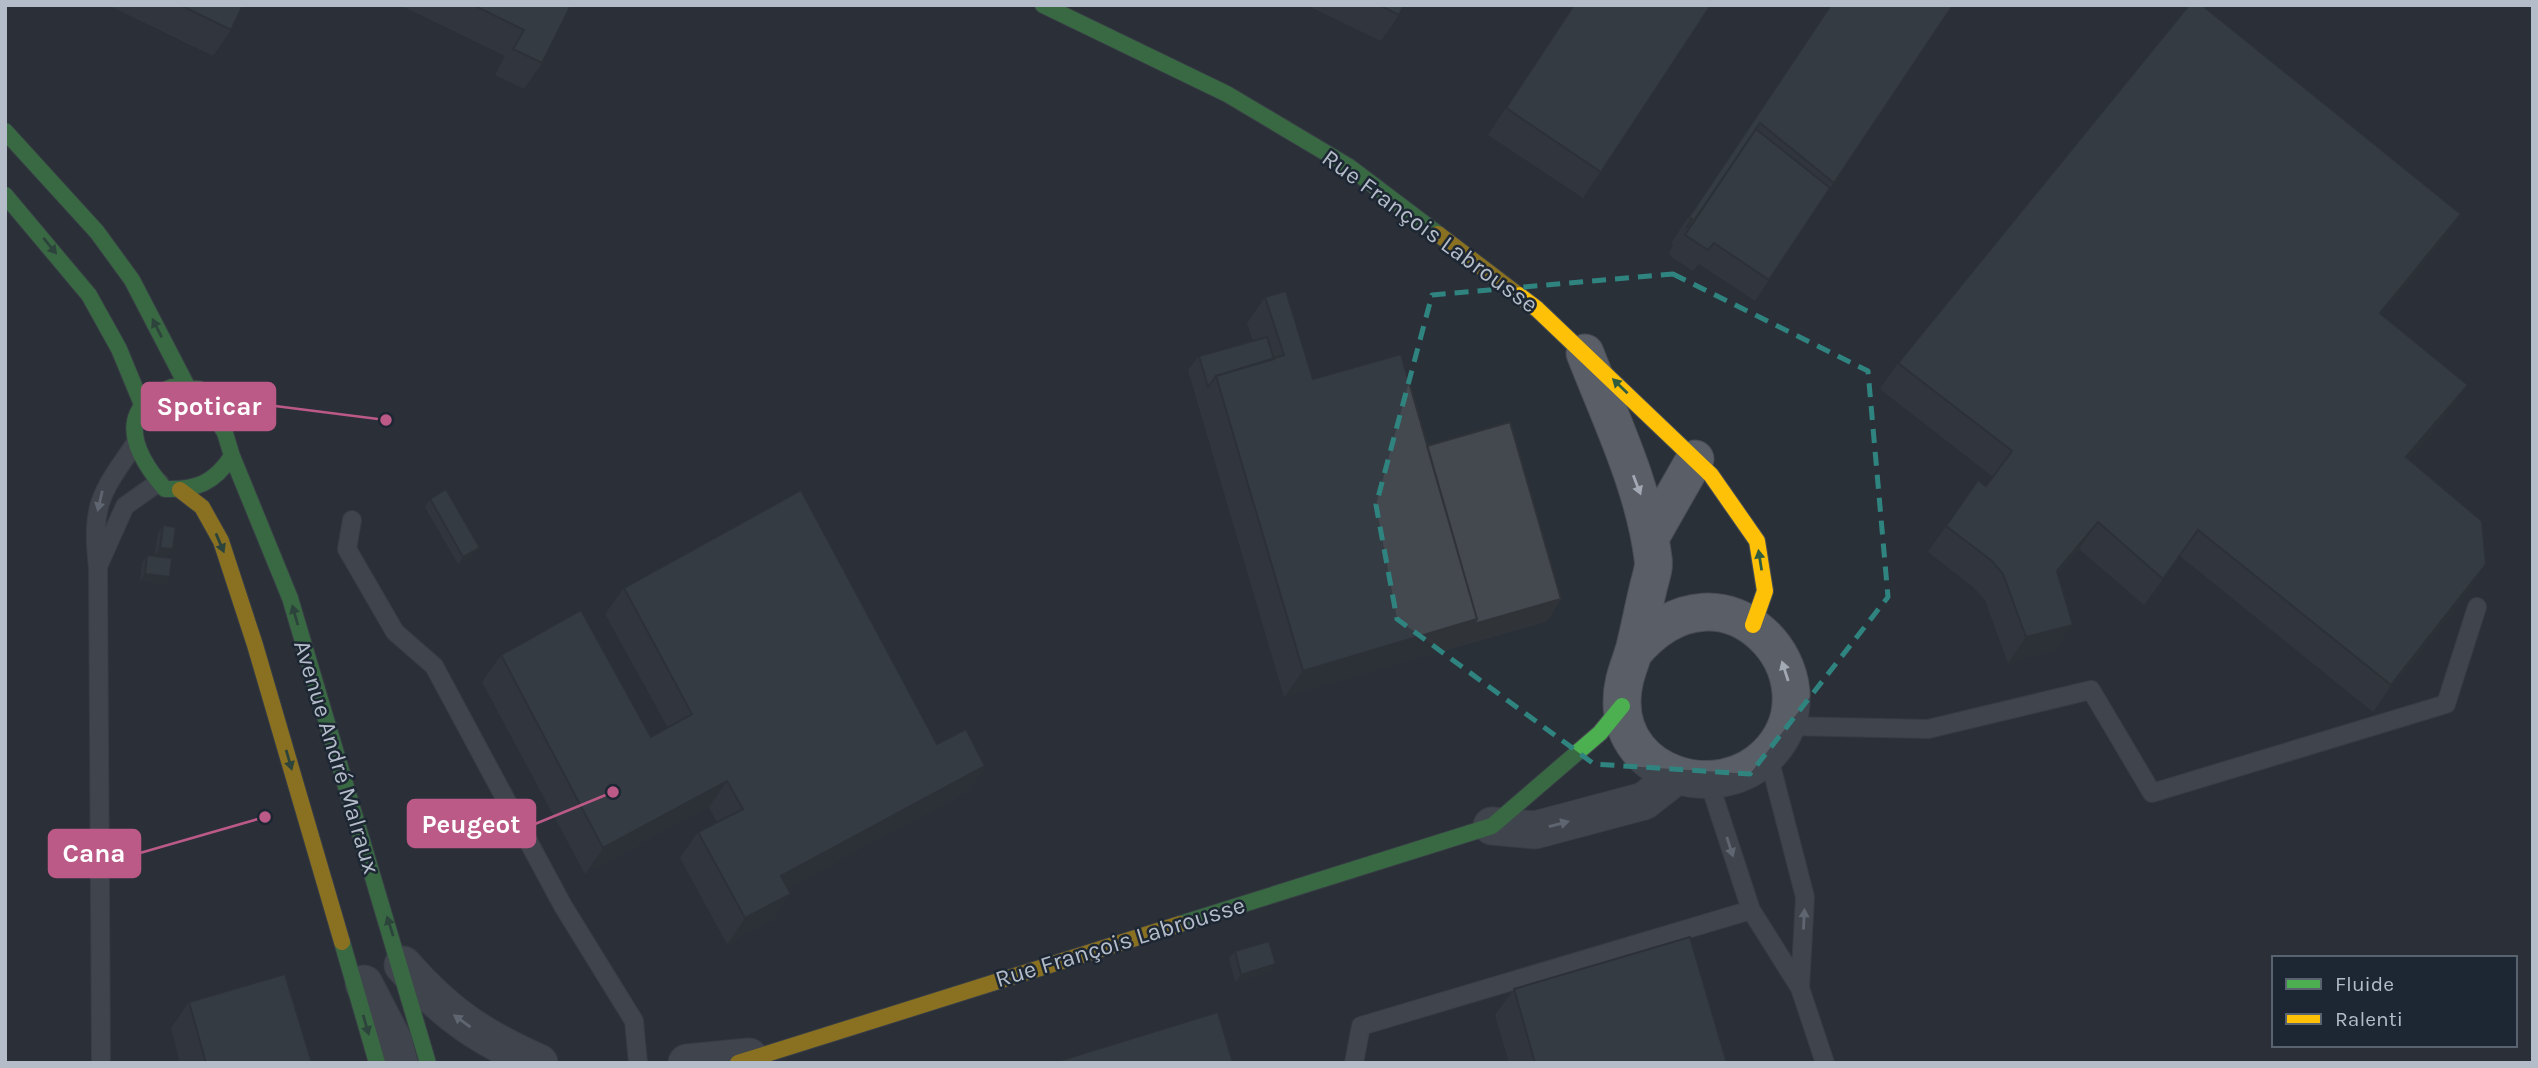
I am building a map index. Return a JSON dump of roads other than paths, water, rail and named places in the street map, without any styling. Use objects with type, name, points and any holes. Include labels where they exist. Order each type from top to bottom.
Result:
[{"type":"street","name":"Rue François Labrousse","points":[[1043,5],[1227,94],[1348,166],[1537,309],[1711,475],[1757,541],[1765,591],[1753,625]]},
{"type":"street","points":[[5,131],[97,232],[125,271],[188,388]]},
{"type":"street","points":[[5,194],[89,296],[119,349],[143,407]]},
{"type":"street","name":"Rue François Labrousse","points":[[1585,353],[1643,502],[1654,562],[1633,653],[1623,679],[1622,706],[1631,736],[1650,760],[1692,779]]},
{"type":"street","points":[[172,387],[188,388],[200,389],[225,433],[232,456],[217,478],[192,491],[165,489],[135,444],[132,422],[148,399],[172,387]]},
{"type":"street","name":"Avenue André Malraux","points":[[232,456],[239,480],[276,557],[290,598],[361,838],[403,965],[428,1063]]},
{"type":"street","points":[[1650,538],[1695,459]]},
{"type":"street","name":"Avenue André Malraux","points":[[180,489],[202,507],[221,541],[256,645],[377,1063]]},
{"type":"street","name":"Rue François Labrousse","points":[[687,1063],[743,1060],[1492,826],[1535,830],[1644,801],[1692,779],[1742,774],[1777,740],[1791,698],[1787,670],[1774,645],[1753,625],[1728,614],[1700,612],[1674,618],[1650,632],[1633,653]]},
{"type":"street","name":"Rue François Labrousse","points":[[1492,826],[1600,733],[1622,706]]},
{"type":"street","name":"Avenue André Malraux","points":[[342,943],[393,1040],[400,1063]]},
{"type":"street","points":[[403,965],[431,998],[492,1042],[523,1060]]},
{"type":"lane","points":[[101,1063],[98,568],[94,529],[103,489],[135,444]]},
{"type":"lane","points":[[98,568],[125,506],[159,482]]},
{"type":"lane","points":[[352,520],[347,548],[395,632],[434,666],[563,906],[634,1021],[638,1063]]},
{"type":"lane","points":[[1800,988],[1805,897],[1777,740],[1928,729],[2091,690],[2152,793],[2446,704],[2477,607]]},
{"type":"lane","points":[[1692,779],[1751,910],[1800,988],[1825,1063]]},
{"type":"lane","points":[[1354,1063],[1361,1026],[1751,910]]},
{"type":"place","name":"Spoticar","points":[[386,420]]},
{"type":"place","name":"Peugeot","points":[[613,792]]},
{"type":"place","name":"Cana","points":[[265,817]]}]
